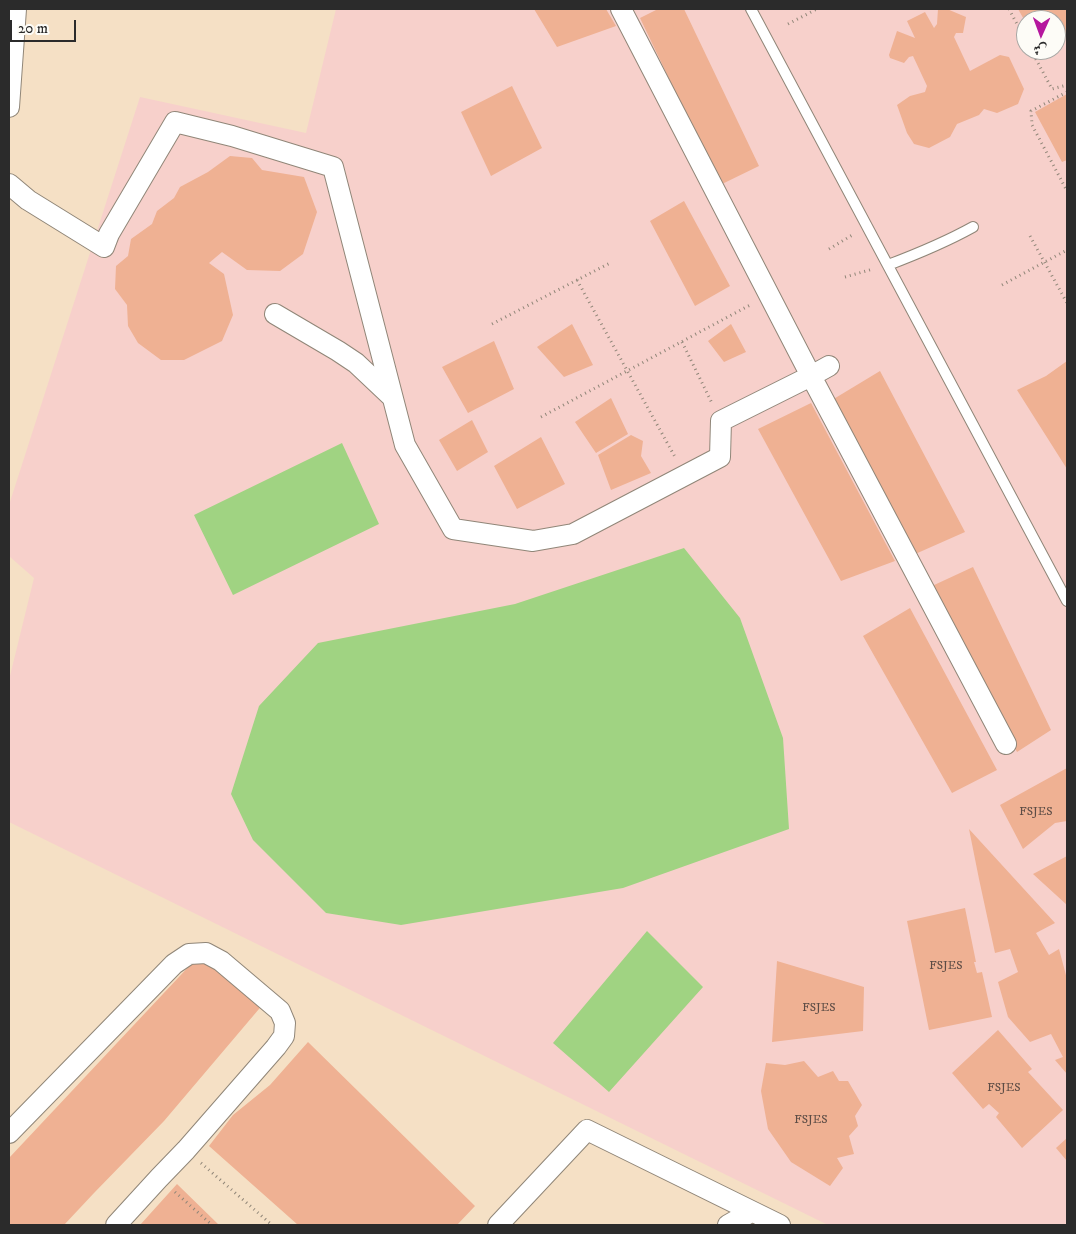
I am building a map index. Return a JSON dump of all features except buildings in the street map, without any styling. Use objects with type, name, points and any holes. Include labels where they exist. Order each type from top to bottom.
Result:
[{"type":"street","points":[[621,9],[811,376],[1006,744]]},
{"type":"street","points":[[9,107],[13,11]]},
{"type":"street","points":[[9,184],[28,200],[104,247],[109,234],[176,122],[232,136],[333,167],[405,445],[453,529],[532,541],[573,534],[720,457],[721,422],[829,366]]},
{"type":"street","points":[[275,314],[350,359],[392,397]]},
{"type":"street","points":[[9,1134],[174,964],[189,954],[206,953],[222,961],[280,1011],[285,1023],[284,1036],[186,1150],[116,1225]]},
{"type":"street","points":[[498,1225],[587,1130],[780,1225]]},
{"type":"street","points":[[728,1225],[751,1212]]},
{"type":"lane","points":[[751,9],[1067,601]]},
{"type":"lane","points":[[888,265],[952,239],[973,227]]},
{"type":"path","points":[[788,24],[817,9]]},
{"type":"path","points":[[1009,9],[1016,22]]},
{"type":"path","points":[[1036,60],[1052,89],[1067,85]]},
{"type":"path","points":[[1067,92],[1031,111],[1032,125],[1067,191]]},
{"type":"path","points":[[1062,183],[1067,179]]},
{"type":"path","points":[[830,249],[867,226]]},
{"type":"path","points":[[1030,236],[1067,303]]},
{"type":"path","points":[[1002,285],[1067,250]]},
{"type":"path","points":[[492,324],[610,263]]},
{"type":"path","points":[[845,277],[888,265]]},
{"type":"path","points":[[577,280],[685,476]]},
{"type":"path","points":[[541,417],[769,295]]},
{"type":"path","points":[[682,342],[721,422]]},
{"type":"path","points":[[186,1150],[272,1225]]},
{"type":"path","points":[[159,1178],[212,1225]]},
{"type":"shaded area","points":[[336,9],[1067,9],[1067,1225],[828,1225],[9,822],[9,680],[34,578],[9,556],[9,505],[140,97],[306,133]]},
{"type":"green space","points":[[342,443],[379,524],[233,595],[194,515]]},
{"type":"green space","points":[[684,548],[740,618],[783,738],[789,829],[623,888],[401,925],[326,913],[253,840],[231,794],[259,706],[318,643],[515,604]]},
{"type":"green space","points":[[647,931],[703,987],[609,1092],[553,1043]]}]
